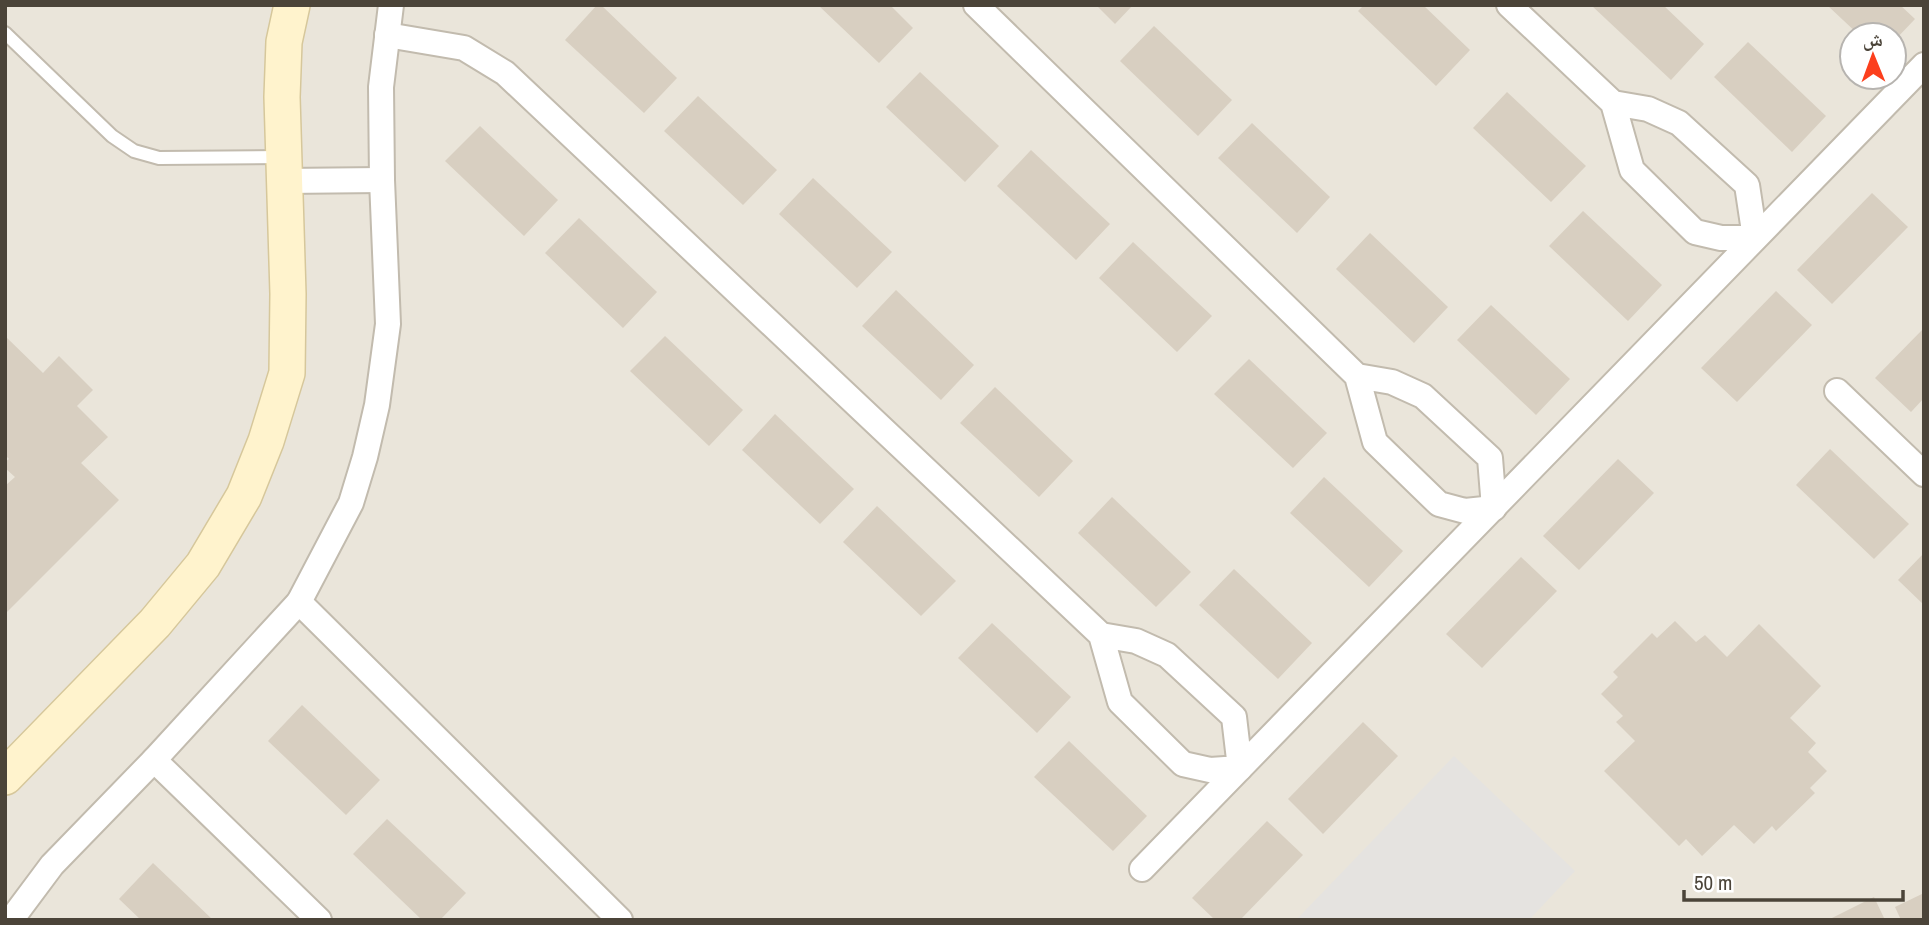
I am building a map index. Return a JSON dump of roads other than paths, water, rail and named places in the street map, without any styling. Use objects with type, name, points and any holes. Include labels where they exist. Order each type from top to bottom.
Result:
[{"type":"main road","points":[[5,777],[155,623],[203,565],[244,496],[266,441],[287,373],[288,294],[282,97],[284,41],[292,5]]},
{"type":"street","points":[[11,920],[52,865],[154,760],[299,602],[351,503],[377,405],[388,324],[381,88],[391,5]]},
{"type":"street","points":[[976,5],[1357,376],[1375,442],[1438,504],[1465,511],[1494,508]]},
{"type":"street","points":[[1509,5],[1613,103],[1632,170],[1695,232],[1721,239],[1755,238]]},
{"type":"street","points":[[387,35],[464,48],[505,73],[1101,635],[1120,702],[1183,764],[1210,770],[1240,768]]},
{"type":"street","points":[[1142,869],[1924,65]]},
{"type":"street","points":[[1613,103],[1648,109],[1679,123],[1746,185],[1755,238]]},
{"type":"street","points":[[284,169],[382,180]]},
{"type":"street","points":[[1357,376],[1392,382],[1423,396],[1490,458],[1494,508]]},
{"type":"street","points":[[1838,391],[1924,474]]},
{"type":"street","points":[[299,602],[620,920]]},
{"type":"street","points":[[1101,635],[1136,641],[1167,655],[1234,717],[1240,768]]},
{"type":"street","points":[[154,760],[319,920]]},
{"type":"lane","points":[[5,33],[112,136],[134,151],[159,158],[284,169]]}]
